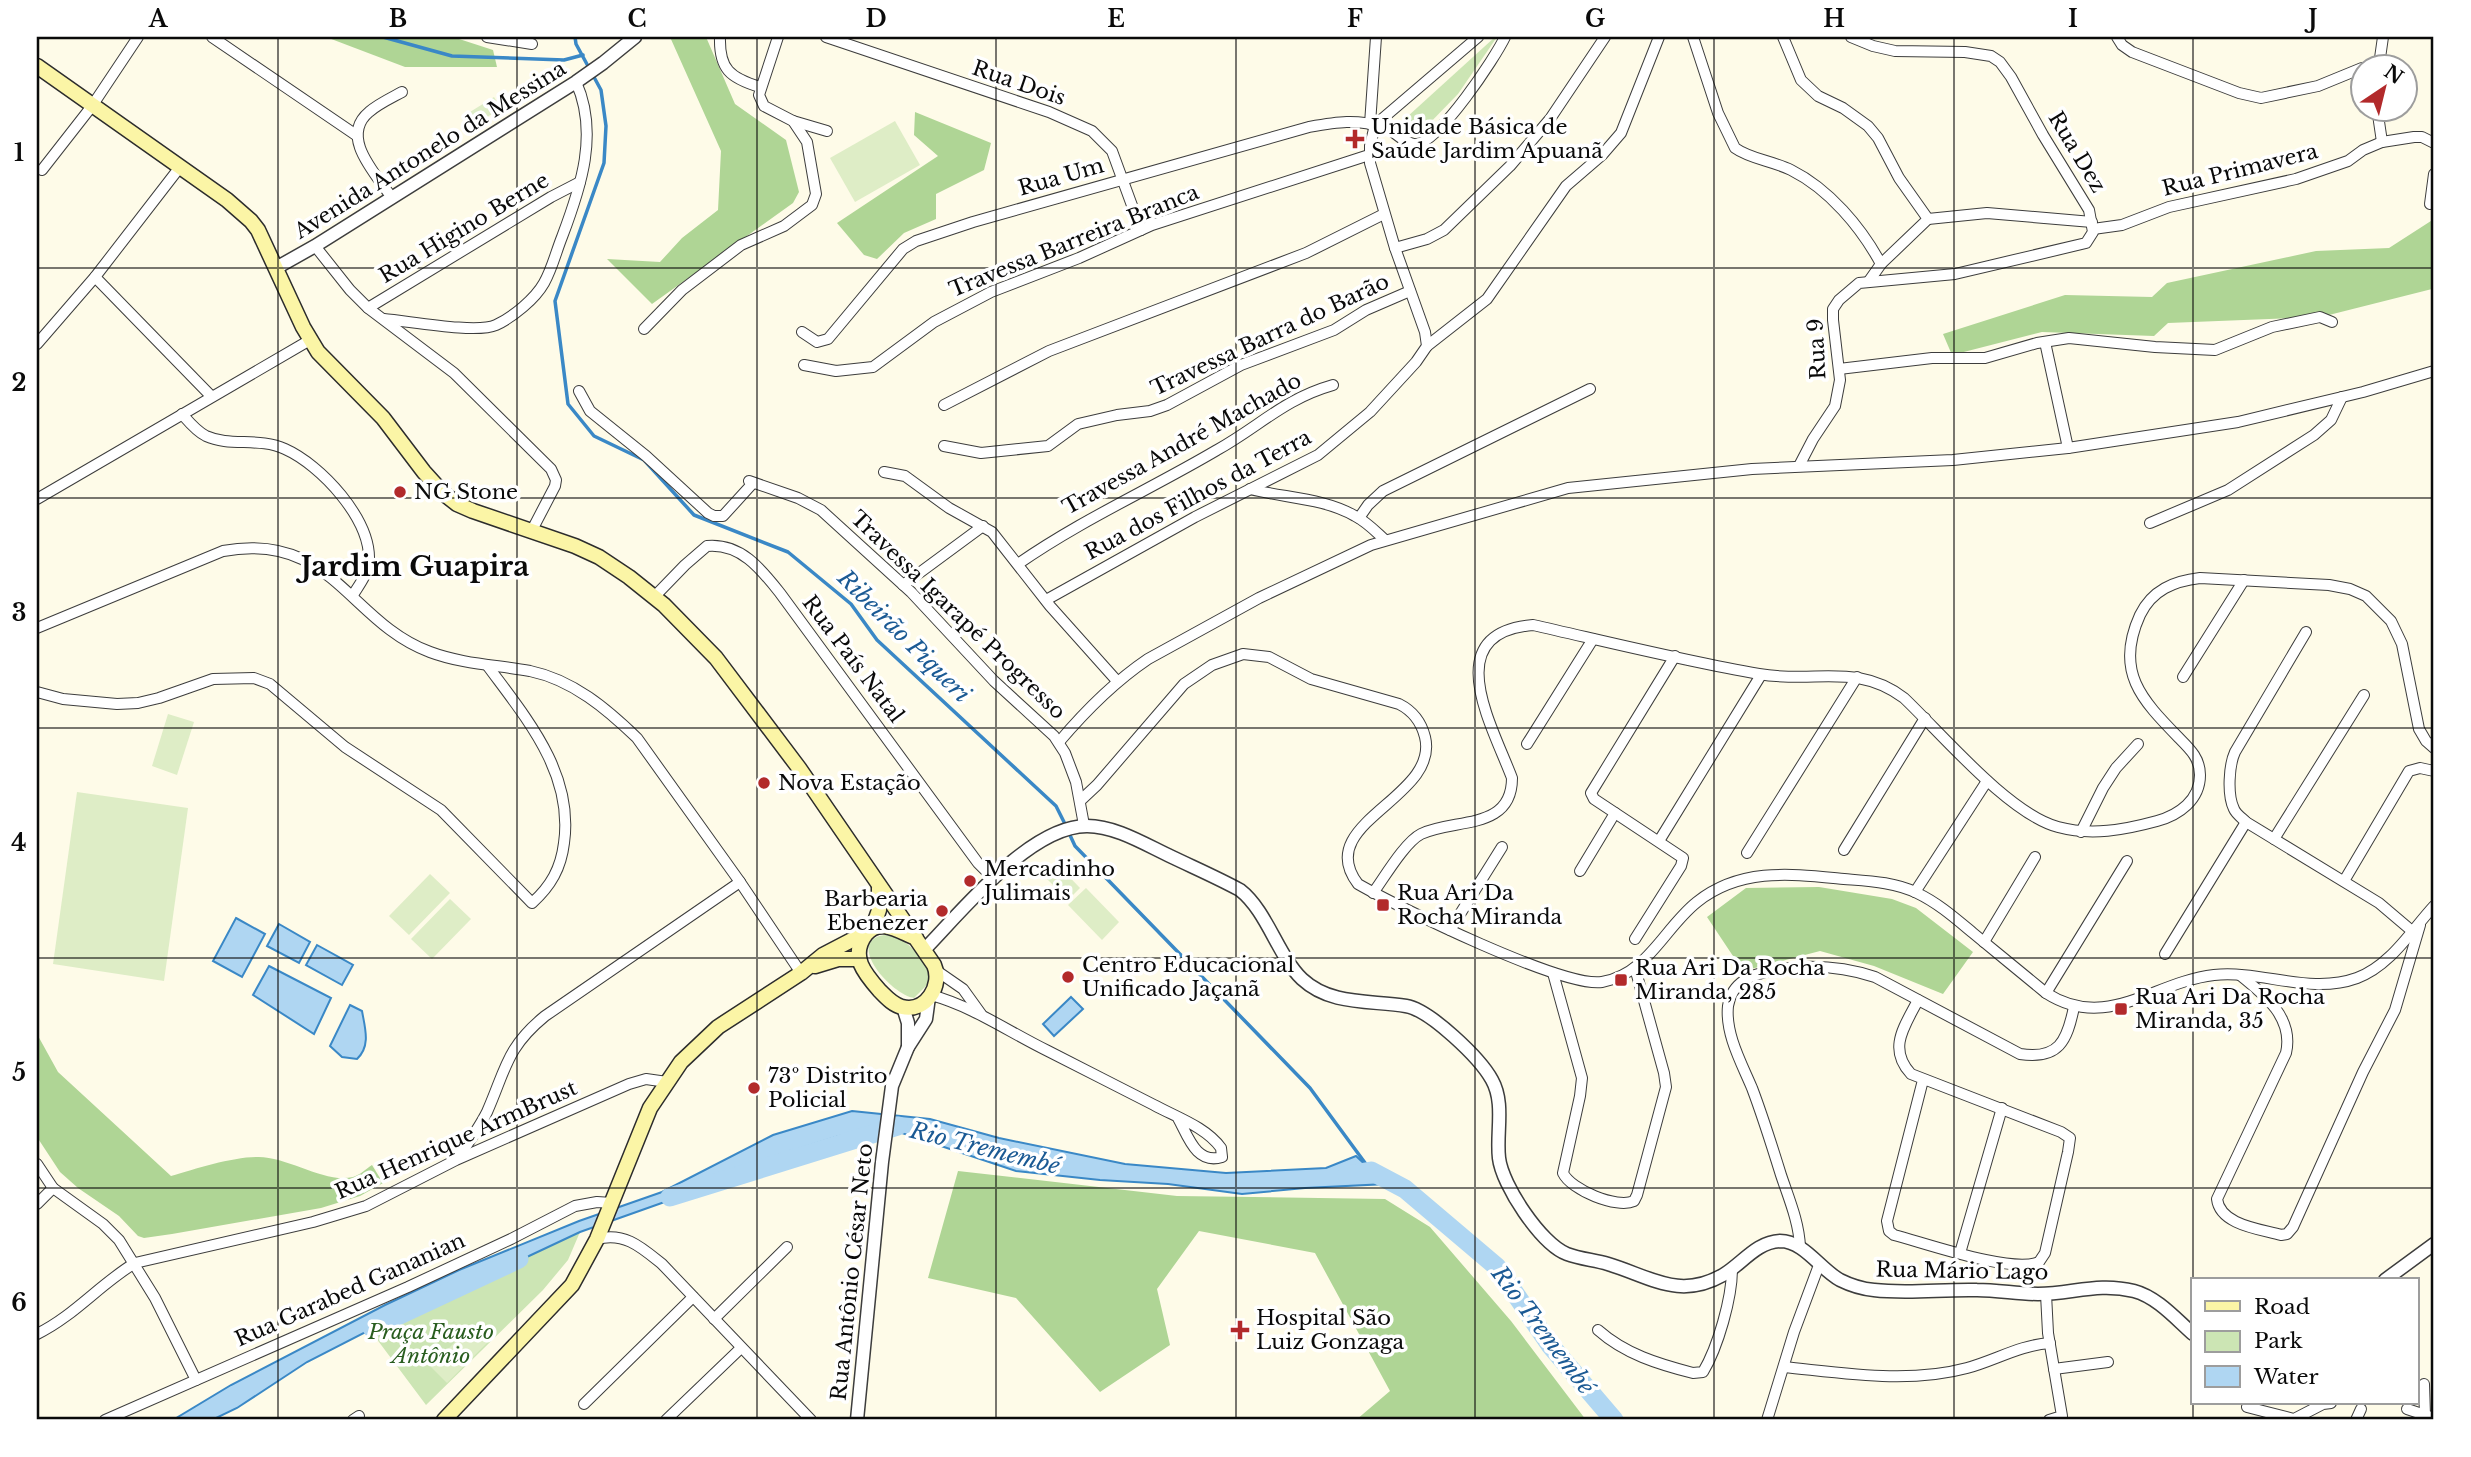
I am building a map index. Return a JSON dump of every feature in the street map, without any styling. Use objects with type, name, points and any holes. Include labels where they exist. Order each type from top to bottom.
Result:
[{"type":"main road","points":[[37,66],[227,200],[251,221],[265,243],[310,340],[330,365],[383,418],[424,472],[448,497],[473,512],[575,546],[599,557],[654,597],[695,635],[731,676],[799,768],[937,971],[937,984],[930,996],[912,1007],[903,1007],[892,1002],[863,973],[859,959],[860,944],[871,929],[879,910],[880,888]]},
{"type":"main road","points":[[444,1420],[563,1296],[579,1273],[597,1239],[650,1108],[681,1062],[718,1027],[804,971],[823,955],[871,929],[890,928],[920,944]]},
{"type":"main road","points":[[804,971],[838,959],[859,959]]},
{"type":"street","points":[[42,170],[92,106],[138,37]]},
{"type":"street","points":[[212,37],[356,135]]},
{"type":"street","points":[[487,37],[532,44]]},
{"type":"street","name":"Avenida Antonelo da Messina","points":[[276,268],[579,80],[635,37]]},
{"type":"street","points":[[720,37],[719,55],[728,71],[745,82],[760,87]]},
{"type":"street","points":[[778,37],[760,87],[759,95],[764,106],[793,121],[827,131]]},
{"type":"street","name":"Rua Dois","points":[[826,37],[1075,122],[1092,131],[1107,144],[1141,230]]},
{"type":"street","points":[[1376,37],[1369,155],[1384,214],[1425,332],[1427,346]]},
{"type":"street","points":[[1372,125],[1478,37]]},
{"type":"street","points":[[1372,125],[1391,130],[1411,143],[1420,143],[1438,128],[1469,94],[1488,69],[1505,37]]},
{"type":"street","points":[[1395,248],[1427,239],[1444,230],[1510,166],[1550,119],[1605,37]]},
{"type":"street","name":"Rua dos Filhos da Terra","points":[[1046,600],[1195,517],[1318,455],[1344,435],[1397,384],[1427,346],[1487,299],[1566,186],[1602,155],[1621,132],[1659,37]]},
{"type":"street","points":[[1693,37],[1718,113],[1735,148],[1804,177],[1849,219],[1881,264]]},
{"type":"street","points":[[1783,37],[1801,80],[1818,96],[1843,108],[1868,126],[1878,138],[1899,178],[1928,219]]},
{"type":"street","name":"Rua Dez","points":[[1851,37],[1872,46],[1895,51],[1965,52],[1991,56],[2000,62],[2089,210],[2092,226]]},
{"type":"street","points":[[2117,37],[2122,45],[2133,52],[2239,93],[2261,98],[2318,86],[2348,74]]},
{"type":"street","points":[[383,319],[488,327],[514,313],[545,282],[580,182],[587,131],[579,80]]},
{"type":"street","points":[[392,198],[361,151],[356,135],[366,113],[402,92]]},
{"type":"street","points":[[644,329],[682,290],[741,244],[784,226],[812,205],[816,194],[807,142],[793,121]]},
{"type":"street","name":"Rua Um","points":[[802,332],[817,342],[828,339],[897,256],[916,241],[973,222],[1309,127],[1346,121],[1372,125]]},
{"type":"street","points":[[2379,122],[2382,142]]},
{"type":"street","name":"Rua Primavera","points":[[2092,226],[2122,225],[2169,207],[2296,179],[2348,161],[2363,149],[2382,142],[2414,136],[2434,143]]},
{"type":"street","name":"Travessa Barreira Branca","points":[[804,365],[849,372],[873,367],[934,322],[1005,286],[1069,262],[1141,230],[1369,155]]},
{"type":"street","points":[[37,344],[95,276],[180,167]]},
{"type":"street","points":[[2430,204],[2434,174]]},
{"type":"street","name":"Rua Higino Berne","points":[[368,308],[580,182]]},
{"type":"street","points":[[1987,213],[2092,226],[2087,243],[1975,270],[1869,281],[1881,264],[1928,219],[1987,213]]},
{"type":"street","points":[[944,405],[1049,351],[1306,253],[1384,214]]},
{"type":"street","points":[[315,246],[368,308],[460,379],[555,474],[555,486],[531,532]]},
{"type":"street","points":[[95,276],[211,397]]},
{"type":"street","name":"Rua 9","points":[[1799,466],[1813,439],[1833,411],[1840,380],[1833,309],[1849,290],[1859,283],[1869,281]]},
{"type":"street","name":"Travessa Barra do Barão","points":[[944,446],[981,453],[1048,446],[1079,424],[1116,415],[1150,411],[1167,405],[1241,365],[1334,330],[1366,310],[1410,291]]},
{"type":"street","points":[[1839,369],[1932,358],[1985,358],[2045,342],[2083,339],[2205,351],[2236,343],[2272,327],[2320,317],[2332,323]]},
{"type":"street","points":[[37,499],[310,340]]},
{"type":"street","points":[[2045,342],[2068,448]]},
{"type":"street","points":[[1059,742],[1117,681],[1148,659],[1235,611],[1385,540],[1568,488],[1741,470],[1953,460],[2068,448],[2238,422],[2434,371]]},
{"type":"street","name":"Travessa André Machado","points":[[1018,564],[1065,532],[1155,486],[1235,440],[1278,408],[1305,394],[1333,385]]},
{"type":"street","points":[[1359,518],[1368,505],[1383,492],[1590,389]]},
{"type":"street","name":"Travessa Igarapé Progresso","points":[[579,391],[590,411],[646,456],[708,513],[723,516],[751,482],[798,498],[821,510],[903,585],[994,681],[1059,742],[1081,800],[1082,826]]},
{"type":"street","points":[[2150,523],[2228,490],[2314,435],[2331,420],[2342,397]]},
{"type":"street","points":[[182,414],[203,435],[213,439],[250,441],[284,448],[305,459],[335,486],[353,512],[369,560],[367,571],[353,595]]},
{"type":"street","points":[[884,472],[905,476],[949,508],[992,531],[1046,600],[1117,681]]},
{"type":"street","points":[[1250,489],[1331,505],[1359,518],[1385,540]]},
{"type":"street","points":[[903,585],[983,526]]},
{"type":"street","name":"Rua País Natal","points":[[654,597],[694,555],[707,546],[733,549],[751,561],[786,601],[978,863],[994,879]]},
{"type":"street","points":[[37,628],[223,551],[244,547],[297,557],[320,569],[382,623],[429,652],[533,672],[556,680],[598,703],[617,718],[637,738],[804,971]]},
{"type":"street","points":[[1373,893],[1408,846],[1421,834],[1482,819],[1501,810],[1507,801],[1512,790],[1512,778],[1478,685],[1477,667],[1490,640],[1515,626],[1533,625],[1761,675],[1809,679],[1857,677],[1889,687],[1925,718],[1987,781],[2045,823],[2081,832],[2116,831],[2179,813],[2191,802],[2200,778],[2200,765],[2195,755],[2149,707],[2138,692],[2130,668],[2131,641],[2143,609],[2154,596],[2181,580],[2200,578],[2329,585],[2350,589],[2366,596],[2379,606],[2391,621],[2402,644],[2418,729],[2434,748]]},
{"type":"street","points":[[2183,677],[2244,580]]},
{"type":"street","points":[[2306,632],[2231,762],[2235,812],[2246,822],[2379,903],[2412,931]]},
{"type":"street","points":[[1527,744],[1593,639]]},
{"type":"street","points":[[1081,800],[1184,684],[1212,665],[1243,654],[1269,657],[1311,680],[1399,704],[1409,709],[1423,727],[1427,745],[1426,761],[1421,770],[1360,829],[1352,842],[1348,856],[1351,876],[1358,884],[1450,930],[1553,973],[1586,982],[1601,982],[1635,968],[1649,957],[1670,929],[1698,901],[1718,888],[1761,875],[1784,873],[1874,882],[1915,892],[1938,905],[2046,993],[2063,1004],[2092,1010],[2112,1007],[2194,979],[2214,975],[2240,975],[2318,985],[2340,984],[2377,968],[2434,906]]},
{"type":"street","points":[[1635,939],[1683,860],[1682,856],[1594,799],[1591,793],[1675,656]]},
{"type":"street","points":[[37,692],[63,699],[117,704],[159,698],[213,679],[254,678],[270,684],[345,747],[441,810],[532,903],[555,876],[562,856],[566,831],[565,799],[559,776],[542,743],[487,665]]},
{"type":"street","points":[[1659,841],[1761,675]]},
{"type":"street","points":[[1747,852],[1857,677]]},
{"type":"street","points":[[2274,839],[2364,695]]},
{"type":"street","points":[[1844,849],[1925,718]]},
{"type":"street","points":[[2081,832],[2103,788],[2116,768],[2138,744]]},
{"type":"street","points":[[2344,881],[2409,771],[2414,768],[2434,771]]},
{"type":"street","points":[[1915,892],[1987,781]]},
{"type":"street","points":[[1580,871],[1615,813]]},
{"type":"street","points":[[2165,954],[2246,822]]},
{"type":"street","points":[[920,944],[1032,845],[1054,832],[1082,826],[1105,828],[1121,834],[1240,890],[1251,901],[1302,979],[1318,989],[1339,999],[1408,1006],[1426,1014],[1445,1028],[1492,1080],[1497,1094],[1499,1158],[1506,1183],[1538,1229],[1565,1254],[1680,1287],[1709,1283],[1765,1245],[1783,1241],[1800,1247],[1793,1209],[1760,1109],[1731,1034],[1728,1004],[1740,982],[1750,975],[1788,968],[1831,966],[1875,976],[2020,1054],[2033,1056],[2045,1055],[2064,1041],[2074,1007]]},
{"type":"street","points":[[1450,930],[1502,847]]},
{"type":"street","points":[[1983,942],[2035,857]]},
{"type":"street","points":[[2046,993],[2127,861]]},
{"type":"street","points":[[456,1160],[482,1122],[506,1063],[527,1031],[740,882]]},
{"type":"street","points":[[2240,975],[2268,998],[2287,1026],[2288,1041],[2286,1052],[2217,1199],[2219,1209],[2228,1219],[2281,1235],[2287,1234],[2293,1227],[2395,1010],[2422,919]]},
{"type":"street","points":[[1553,973],[1582,1078],[1563,1173],[1570,1183],[1586,1192],[1625,1204],[1634,1201],[1637,1195],[1666,1087],[1635,968]]},
{"type":"street","points":[[937,971],[963,989],[981,1014]]},
{"type":"street","points":[[930,996],[981,1014],[1042,1049],[1178,1118],[1216,1141],[1221,1148],[1222,1157],[1214,1159],[1201,1156],[1178,1118]]},
{"type":"street","name":"Rua Antônio César Neto","points":[[857,1420],[892,1086],[908,1047],[926,1019],[930,996]]},
{"type":"street","points":[[1919,1000],[1902,1031],[1899,1044],[1899,1055],[1911,1074],[2002,1108],[2070,1138],[2042,1259],[2035,1264],[2000,1263],[1894,1235],[1887,1227],[1923,1080]]},
{"type":"street","name":"Rua Antônio César Neto","points":[[903,1007],[908,1023],[908,1047]]},
{"type":"street","name":"Rua Henrique ArmBrust","points":[[135,1263],[346,1213],[392,1194],[456,1160],[629,1084],[646,1079],[667,1082]]},
{"type":"street","points":[[1960,1253],[2002,1108]]},
{"type":"street","points":[[37,1164],[53,1188],[103,1224],[119,1240],[135,1263],[196,1380]]},
{"type":"street","points":[[37,1204],[53,1188]]},
{"type":"street","name":"Rua Garabed Gananian","points":[[105,1420],[408,1287],[575,1206],[597,1202],[611,1205]]},
{"type":"street","points":[[597,1239],[611,1235],[634,1243],[662,1264],[811,1420]]},
{"type":"street","points":[[2388,1278],[2434,1244]]},
{"type":"street","points":[[714,1319],[787,1247]]},
{"type":"street","name":"Rua Mário Lago","points":[[1800,1247],[1840,1280],[1874,1290],[1981,1290],[2046,1294],[2091,1287],[2135,1292],[2162,1307],[2191,1332]]},
{"type":"street","points":[[37,1334],[77,1310],[119,1272],[135,1263]]},
{"type":"street","points":[[1767,1420],[1819,1265]]},
{"type":"street","points":[[1598,1331],[1614,1345],[1633,1354],[1693,1373],[1703,1372],[1726,1311],[1732,1269]]},
{"type":"street","points":[[2046,1294],[2050,1343],[2062,1416],[2049,1420]]},
{"type":"street","points":[[584,1404],[693,1297]]},
{"type":"street","points":[[1784,1367],[1907,1376],[1966,1368],[2027,1346],[2050,1343]]},
{"type":"street","points":[[666,1420],[741,1348]]},
{"type":"street","points":[[2054,1369],[2108,1362]]},
{"type":"street","points":[[2407,1409],[2430,1417],[2424,1384]]},
{"type":"street","points":[[2247,1407],[2284,1419],[2294,1419],[2322,1404]]},
{"type":"street","points":[[2356,1420],[2361,1409]]},
{"type":"green space","points":[[326,37],[453,37],[493,50],[497,67],[405,67]]},
{"type":"green space","points":[[670,37],[706,37],[735,104],[786,140],[799,192],[793,203],[652,304],[607,259],[660,262],[682,238],[718,210],[721,151]]},
{"type":"green space","points":[[1495,37],[1458,94],[1422,131],[1410,133],[1404,126],[1407,117]]},
{"type":"green space","points":[[494,97],[501,108],[469,129],[462,117]]},
{"type":"green space","points":[[915,112],[991,143],[984,170],[936,194],[936,219],[904,233],[877,259],[864,255],[837,223],[938,156],[914,135]]},
{"type":"green space","points":[[895,121],[920,165],[855,202],[830,158]]},
{"type":"green space","points":[[2434,219],[2432,289],[2321,317],[2168,323],[2154,336],[2042,332],[1952,355],[1943,334],[2065,295],[2152,297],[2167,283],[2316,251],[2389,248]]},
{"type":"green space","points":[[168,714],[194,722],[177,775],[152,766]]},
{"type":"green space","points":[[77,792],[188,808],[164,981],[53,964]]},
{"type":"green space","points":[[1055,862],[1080,888],[1068,900],[1042,874]]},
{"type":"green space","points":[[430,874],[450,893],[409,935],[389,916]]},
{"type":"green space","points":[[1819,887],[1892,899],[1916,908],[1973,952],[1943,994],[1874,966],[1820,951],[1743,971],[1707,917],[1746,888]]},
{"type":"green space","points":[[1086,888],[1119,922],[1102,940],[1068,905]]},
{"type":"green space","points":[[450,899],[471,919],[432,959],[411,939]]},
{"type":"green space","points":[[884,935],[906,943],[931,974],[929,983],[914,998],[905,995],[884,979],[870,957],[869,947],[873,940]]},
{"type":"green space","points":[[37,1034],[58,1072],[171,1176],[225,1161],[257,1157],[342,1178],[356,1176],[372,1165],[383,1183],[360,1196],[321,1208],[172,1234],[144,1238],[138,1236],[119,1216],[60,1172],[37,1137]]},
{"type":"green space","points":[[958,1171],[1177,1196],[1385,1199],[1430,1227],[1511,1321],[1586,1420],[1356,1420],[1390,1391],[1315,1253],[1199,1231],[1157,1289],[1170,1345],[1100,1392],[1016,1298],[928,1278]]},
{"type":"green space","name":"Praça Fausto Antônio","points":[[580,1232],[568,1260],[543,1290],[426,1405],[370,1330],[465,1281]]},
{"type":"green space","points":[[472,1324],[489,1341],[447,1383],[431,1367]]},
{"type":"water","points":[[236,918],[265,934],[242,977],[213,961]]},
{"type":"water","points":[[279,924],[310,942],[299,963],[267,946]]},
{"type":"water","points":[[317,945],[353,965],[342,985],[306,965]]},
{"type":"water","points":[[269,966],[331,998],[314,1034],[253,995]]},
{"type":"water","points":[[1071,997],[1083,1009],[1054,1036],[1043,1024]]},
{"type":"water","points":[[350,1005],[362,1011],[365,1030],[366,1043],[357,1059],[342,1057],[330,1046]]},
{"type":"water","points":[[852,1111],[930,1119],[999,1138],[1125,1164],[1226,1173],[1326,1168],[1356,1156],[1386,1184],[1242,1194],[1168,1184],[1016,1171],[899,1132],[839,1136],[749,1165],[673,1199],[580,1232],[465,1281],[307,1362],[237,1408],[212,1420],[173,1420],[231,1385],[459,1270],[579,1221],[662,1192],[773,1135]]},
{"type":"waterway","points":[[383,37],[452,56],[564,60],[583,55]]},
{"type":"waterway","name":"Ribeirão Piqueri","points":[[575,37],[576,44],[601,90],[606,126],[604,163],[555,301],[568,404],[594,436],[644,460],[694,515],[788,552],[851,604],[877,640],[1056,806],[1066,826]]},
{"type":"waterway","name":"Ribeirão Piqueri","points":[[1069,833],[1075,846],[1310,1088],[1371,1171]]},
{"type":"waterway","name":"Rio Tremembé","points":[[670,1197],[898,1126]]},
{"type":"waterway","name":"Rio Tremembé","points":[[1347,1175],[1371,1171],[1405,1189],[1497,1267],[1550,1345],[1614,1420]]},
{"type":"waterway","name":"Rio Tremembé","points":[[372,1328],[519,1259]]},
{"type":"place","name":"Unidade Básica de Saúde Jardim Apuanã","points":[[1355,139]]},
{"type":"place","name":"NG Stone","points":[[400,492]]},
{"type":"place","name":"Nova Estação","points":[[764,783]]},
{"type":"place","name":"Mercadinho Julimais","points":[[970,881]]},
{"type":"place","name":"Rua Ari Da Rocha Miranda","points":[[1383,905]]},
{"type":"place","name":"Barbearia Ebenezer","points":[[942,911]]},
{"type":"place","name":"Centro Educacional Unificado Jaçanã","points":[[1068,977]]},
{"type":"place","name":"Rua Ari Da Rocha Miranda, 285","points":[[1621,980]]},
{"type":"place","name":"Rua Ari Da Rocha Miranda, 35","points":[[2121,1009]]},
{"type":"place","name":"73º Distrito Policial","points":[[754,1088]]},
{"type":"place","name":"Hospital São Luiz Gonzaga","points":[[1240,1330]]},
{"type":"district","name":"Jardim Guapira","points":[[415,566]]}]
